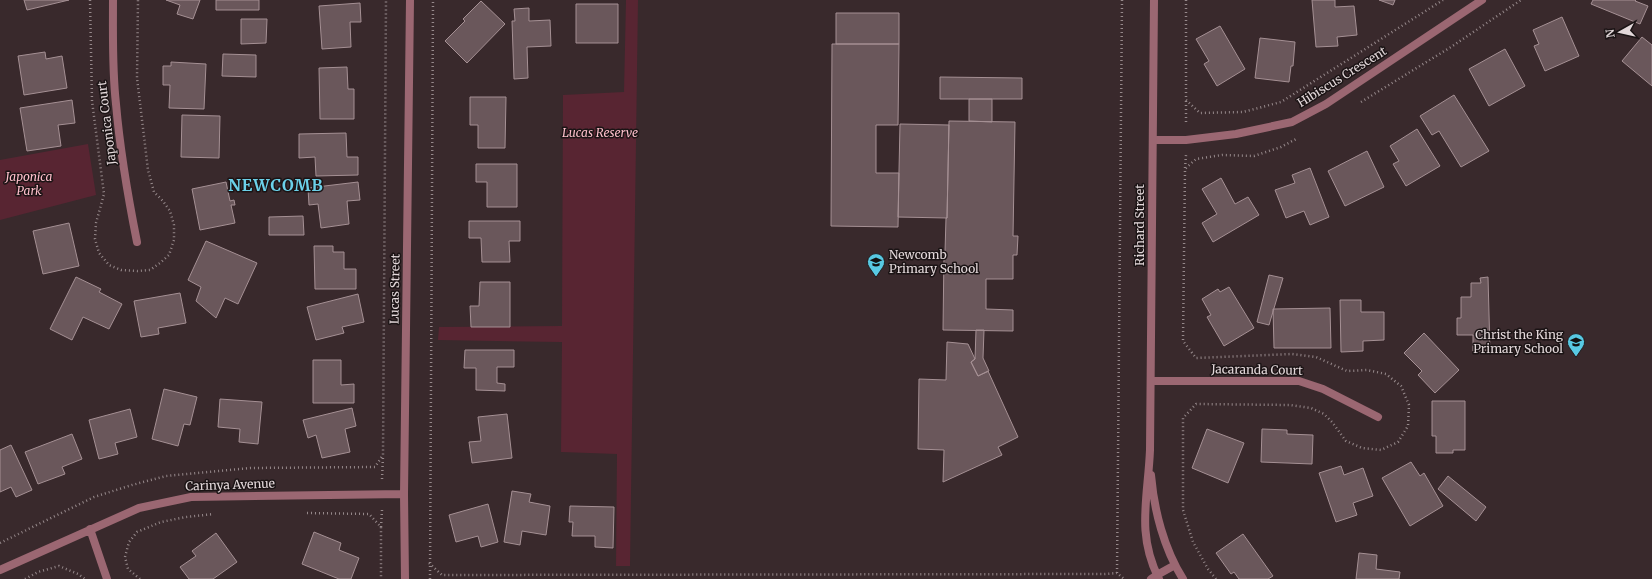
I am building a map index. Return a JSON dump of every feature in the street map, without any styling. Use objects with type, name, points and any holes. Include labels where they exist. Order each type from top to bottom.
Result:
[{"type":"street","name":"Japonica Court","points":[[113,0],[112,46],[116,104],[127,190],[137,242]]},
{"type":"street","name":"Lucas Street","points":[[405,579],[404,494],[410,0]]},
{"type":"street","name":"Richard Street","points":[[1154,0],[1150,450],[1144,520],[1149,554],[1156,578]]},
{"type":"street","name":"Hibiscus Crescent","points":[[1152,140],[1186,140],[1236,134],[1292,122],[1326,104],[1482,0]]},
{"type":"street","name":"Jacaranda Court","points":[[1151,381],[1299,381],[1323,389],[1378,417]]},
{"type":"street","name":"Richard Street","points":[[1150,450],[1152,482],[1166,542],[1175,565],[1183,579]]},
{"type":"street","name":"Carinya Avenue","points":[[0,570],[140,508],[191,497],[404,494]]},
{"type":"street","points":[[90,529],[107,579]]},
{"type":"street","points":[[1156,578],[1175,565]]},
{"type":"path","points":[[375,467],[383,455],[386,0]]},
{"type":"path","points":[[430,579],[433,0]]},
{"type":"path","points":[[1117,573],[1122,0]]},
{"type":"path","points":[[1186,0],[1186,100],[1200,114],[1243,112],[1281,102],[1443,0]]},
{"type":"path","points":[[1357,105],[1451,47],[1521,0]]},
{"type":"path","points":[[1216,579],[1208,569],[1193,542],[1183,510],[1183,418],[1196,404],[1290,405],[1311,408],[1324,414],[1346,441],[1362,448],[1381,450],[1398,442],[1408,426],[1409,405],[1404,392],[1401,386],[1386,374],[1367,370],[1347,371],[1316,357],[1292,354],[1196,358],[1183,341],[1185,169],[1196,159],[1222,156],[1254,156],[1281,147],[1303,136]]},
{"type":"path","points":[[299,513],[369,514],[381,527],[381,579]]},
{"type":"path","points":[[140,579],[128,569],[125,557],[130,542],[137,532],[161,522],[186,517],[215,514]]},
{"type":"path","points":[[430,563],[442,575],[1117,573],[1124,579]]},
{"type":"path","points":[[25,579],[38,572],[59,566],[78,574],[85,579]]},
{"type":"green space","name":"Lucas Reserve","points":[[626,0],[638,0],[630,566],[616,566],[617,454],[561,452],[562,342],[438,340],[439,327],[562,326],[563,95],[624,92]]},
{"type":"green space","name":"Japonica Park","points":[[88,144],[96,195],[0,220],[0,160]]},
{"type":"building","points":[[24,0],[69,0],[27,10]]},
{"type":"building","points":[[166,0],[200,0],[193,19],[177,14],[180,5]]},
{"type":"building","points":[[216,0],[259,0],[259,10],[216,10]]},
{"type":"building","points":[[1312,0],[1335,0],[1335,7],[1354,6],[1357,35],[1337,37],[1338,46],[1316,47]]},
{"type":"building","points":[[1379,0],[1395,0],[1393,5]]},
{"type":"building","points":[[1593,0],[1636,0],[1635,1],[1648,6],[1640,24],[1591,4]]},
{"type":"building","points":[[481,1],[505,24],[467,63],[445,41],[465,21],[463,19]]},
{"type":"building","points":[[360,3],[361,22],[350,22],[351,47],[322,49],[319,6]]},
{"type":"building","points":[[576,4],[618,4],[618,43],[576,43]]},
{"type":"building","points":[[529,8],[529,21],[550,20],[551,46],[527,47],[528,78],[514,79],[512,21],[515,21],[514,9]]},
{"type":"building","points":[[836,13],[899,13],[899,44],[836,44]]},
{"type":"building","points":[[1562,17],[1579,56],[1545,71],[1534,46],[1539,44],[1533,30]]},
{"type":"building","points":[[241,19],[267,19],[266,43],[241,44]]},
{"type":"building","points":[[1220,26],[1245,69],[1217,86],[1204,64],[1209,61],[1196,39]]},
{"type":"building","points":[[1642,37],[1652,45],[1652,86],[1622,61]]},
{"type":"building","points":[[1260,38],[1295,42],[1293,66],[1291,66],[1289,82],[1255,78]]},
{"type":"building","points":[[832,44],[899,44],[898,125],[876,125],[876,173],[899,173],[898,227],[831,226]]},
{"type":"building","points":[[1505,49],[1525,86],[1489,106],[1469,69]]},
{"type":"building","points":[[45,52],[46,59],[62,56],[67,88],[24,95],[18,56]]},
{"type":"building","points":[[223,54],[256,55],[256,77],[222,76]]},
{"type":"building","points":[[171,62],[206,64],[204,109],[169,108],[170,85],[163,85],[163,66],[171,66]]},
{"type":"building","points":[[347,67],[348,89],[354,89],[354,119],[320,119],[319,68]]},
{"type":"building","points":[[940,77],[1022,78],[1022,99],[940,99]]},
{"type":"building","points":[[1454,95],[1489,151],[1461,167],[1439,131],[1432,135],[1420,116]]},
{"type":"building","points":[[470,97],[506,97],[505,148],[478,148],[478,125],[470,125]]},
{"type":"building","points":[[969,99],[992,99],[992,122],[969,121]]},
{"type":"building","points":[[72,100],[75,123],[58,125],[61,146],[27,151],[20,108]]},
{"type":"building","points":[[182,115],[220,116],[219,158],[181,157]]},
{"type":"building","points":[[949,121],[1015,122],[1013,236],[1018,236],[1017,255],[1013,255],[1013,279],[986,279],[986,309],[1013,310],[1013,331],[943,330],[944,252],[947,218]]},
{"type":"building","points":[[900,124],[949,125],[947,218],[898,217]]},
{"type":"building","points":[[1417,129],[1440,166],[1406,186],[1393,164],[1399,161],[1390,146]]},
{"type":"building","points":[[346,133],[347,157],[358,157],[358,175],[316,176],[315,157],[299,158],[299,134]]},
{"type":"building","points":[[1367,151],[1384,187],[1345,206],[1328,171]]},
{"type":"building","points":[[476,164],[517,164],[517,207],[487,207],[487,182],[476,182]]},
{"type":"building","points":[[1310,168],[1329,217],[1310,225],[1304,211],[1286,218],[1275,190],[1295,183],[1292,175]]},
{"type":"building","points":[[1221,178],[1235,204],[1248,197],[1259,215],[1213,242],[1202,223],[1217,214],[1202,189]]},
{"type":"building","points":[[226,182],[230,201],[234,200],[235,205],[231,205],[235,223],[200,230],[192,189]]},
{"type":"building","points":[[358,182],[360,200],[347,201],[349,224],[321,228],[318,204],[309,205],[308,188]]},
{"type":"building","points":[[303,216],[304,235],[269,235],[269,217]]},
{"type":"building","points":[[469,221],[520,221],[520,241],[509,241],[510,262],[482,262],[481,238],[469,238]]},
{"type":"building","points":[[69,223],[79,266],[43,274],[33,231]]},
{"type":"building","points":[[206,241],[257,263],[238,304],[225,298],[216,318],[196,301],[201,287],[188,280]]},
{"type":"building","points":[[314,246],[333,246],[333,252],[344,252],[344,269],[356,269],[356,289],[315,289]]},
{"type":"building","points":[[1269,275],[1283,278],[1269,325],[1257,322]]},
{"type":"building","points":[[76,277],[101,289],[99,292],[122,304],[109,329],[83,317],[72,340],[50,329]]},
{"type":"building","points":[[1488,277],[1490,351],[1473,351],[1473,335],[1457,335],[1457,318],[1461,318],[1461,297],[1471,297],[1471,283],[1481,283],[1480,278]]},
{"type":"building","points":[[480,282],[510,282],[510,327],[471,327],[470,306],[479,306]]},
{"type":"building","points":[[1229,287],[1254,328],[1224,346],[1207,317],[1211,315],[1202,299],[1218,289],[1220,292]]},
{"type":"building","points":[[180,293],[186,323],[158,328],[159,334],[141,337],[134,301]]},
{"type":"building","points":[[358,294],[364,322],[342,327],[344,333],[316,340],[307,307]]},
{"type":"building","points":[[1340,300],[1361,300],[1361,312],[1384,312],[1384,340],[1363,341],[1363,351],[1341,352]]},
{"type":"building","points":[[1330,308],[1331,348],[1274,348],[1273,309]]},
{"type":"building","points":[[976,330],[984,330],[983,358],[989,371],[978,376],[971,362],[975,359]]},
{"type":"building","points":[[1424,333],[1459,370],[1435,393],[1418,375],[1422,371],[1404,353]]},
{"type":"building","points":[[947,342],[968,344],[975,359],[971,362],[978,376],[988,371],[1018,437],[998,447],[1002,455],[943,482],[944,450],[918,449],[919,379],[946,380]]},
{"type":"building","points":[[465,350],[514,350],[514,367],[497,367],[497,383],[505,384],[505,391],[476,390],[476,368],[464,368]]},
{"type":"building","points":[[313,360],[341,360],[341,385],[354,384],[354,403],[313,403]]},
{"type":"building","points":[[164,389],[197,397],[190,425],[184,424],[178,446],[152,439]]},
{"type":"building","points":[[220,399],[262,402],[258,444],[239,442],[240,429],[218,427]]},
{"type":"building","points":[[1432,401],[1465,401],[1465,450],[1453,450],[1453,453],[1436,453],[1436,436],[1432,436]]},
{"type":"building","points":[[352,408],[356,426],[345,429],[350,452],[322,458],[316,435],[308,438],[303,420]]},
{"type":"building","points":[[130,409],[137,437],[115,443],[118,454],[99,459],[89,420]]},
{"type":"building","points":[[507,414],[512,458],[472,463],[469,442],[481,441],[478,417]]},
{"type":"building","points":[[1207,429],[1244,443],[1228,483],[1192,468]]},
{"type":"building","points":[[1262,429],[1287,430],[1287,434],[1313,435],[1312,464],[1261,462]]},
{"type":"building","points":[[72,434],[82,459],[62,467],[65,474],[38,484],[25,452]]},
{"type":"building","points":[[11,445],[32,490],[16,497],[11,487],[0,492],[0,450]]},
{"type":"building","points":[[1411,462],[1420,476],[1424,473],[1443,506],[1410,526],[1382,478]]},
{"type":"building","points":[[1341,466],[1344,475],[1363,468],[1373,496],[1353,503],[1357,515],[1336,522],[1319,473]]},
{"type":"building","points":[[1448,476],[1486,507],[1476,521],[1438,489]]},
{"type":"building","points":[[512,491],[531,494],[529,502],[550,506],[546,535],[522,531],[520,545],[504,542]]},
{"type":"building","points":[[488,504],[498,542],[481,547],[478,536],[456,542],[449,515]]},
{"type":"building","points":[[570,506],[614,507],[613,548],[595,547],[595,536],[572,536],[573,522],[569,522]]},
{"type":"building","points":[[314,532],[341,543],[339,550],[359,558],[351,579],[339,579],[302,564]]},
{"type":"building","points":[[216,533],[237,562],[213,579],[189,579],[180,567],[196,556],[192,551]]},
{"type":"building","points":[[1243,534],[1273,576],[1268,579],[1239,579],[1234,572],[1231,574],[1216,553]]},
{"type":"building","points":[[1359,553],[1377,555],[1376,569],[1400,572],[1399,579],[1356,579]]},
{"type":"place","name":"Newcomb Primary School","points":[[876,277]]},
{"type":"place","name":"Christ the King Primary School","points":[[1576,357]]},
{"type":"district","name":"NEWCOMB","points":[[276,185]]}]
